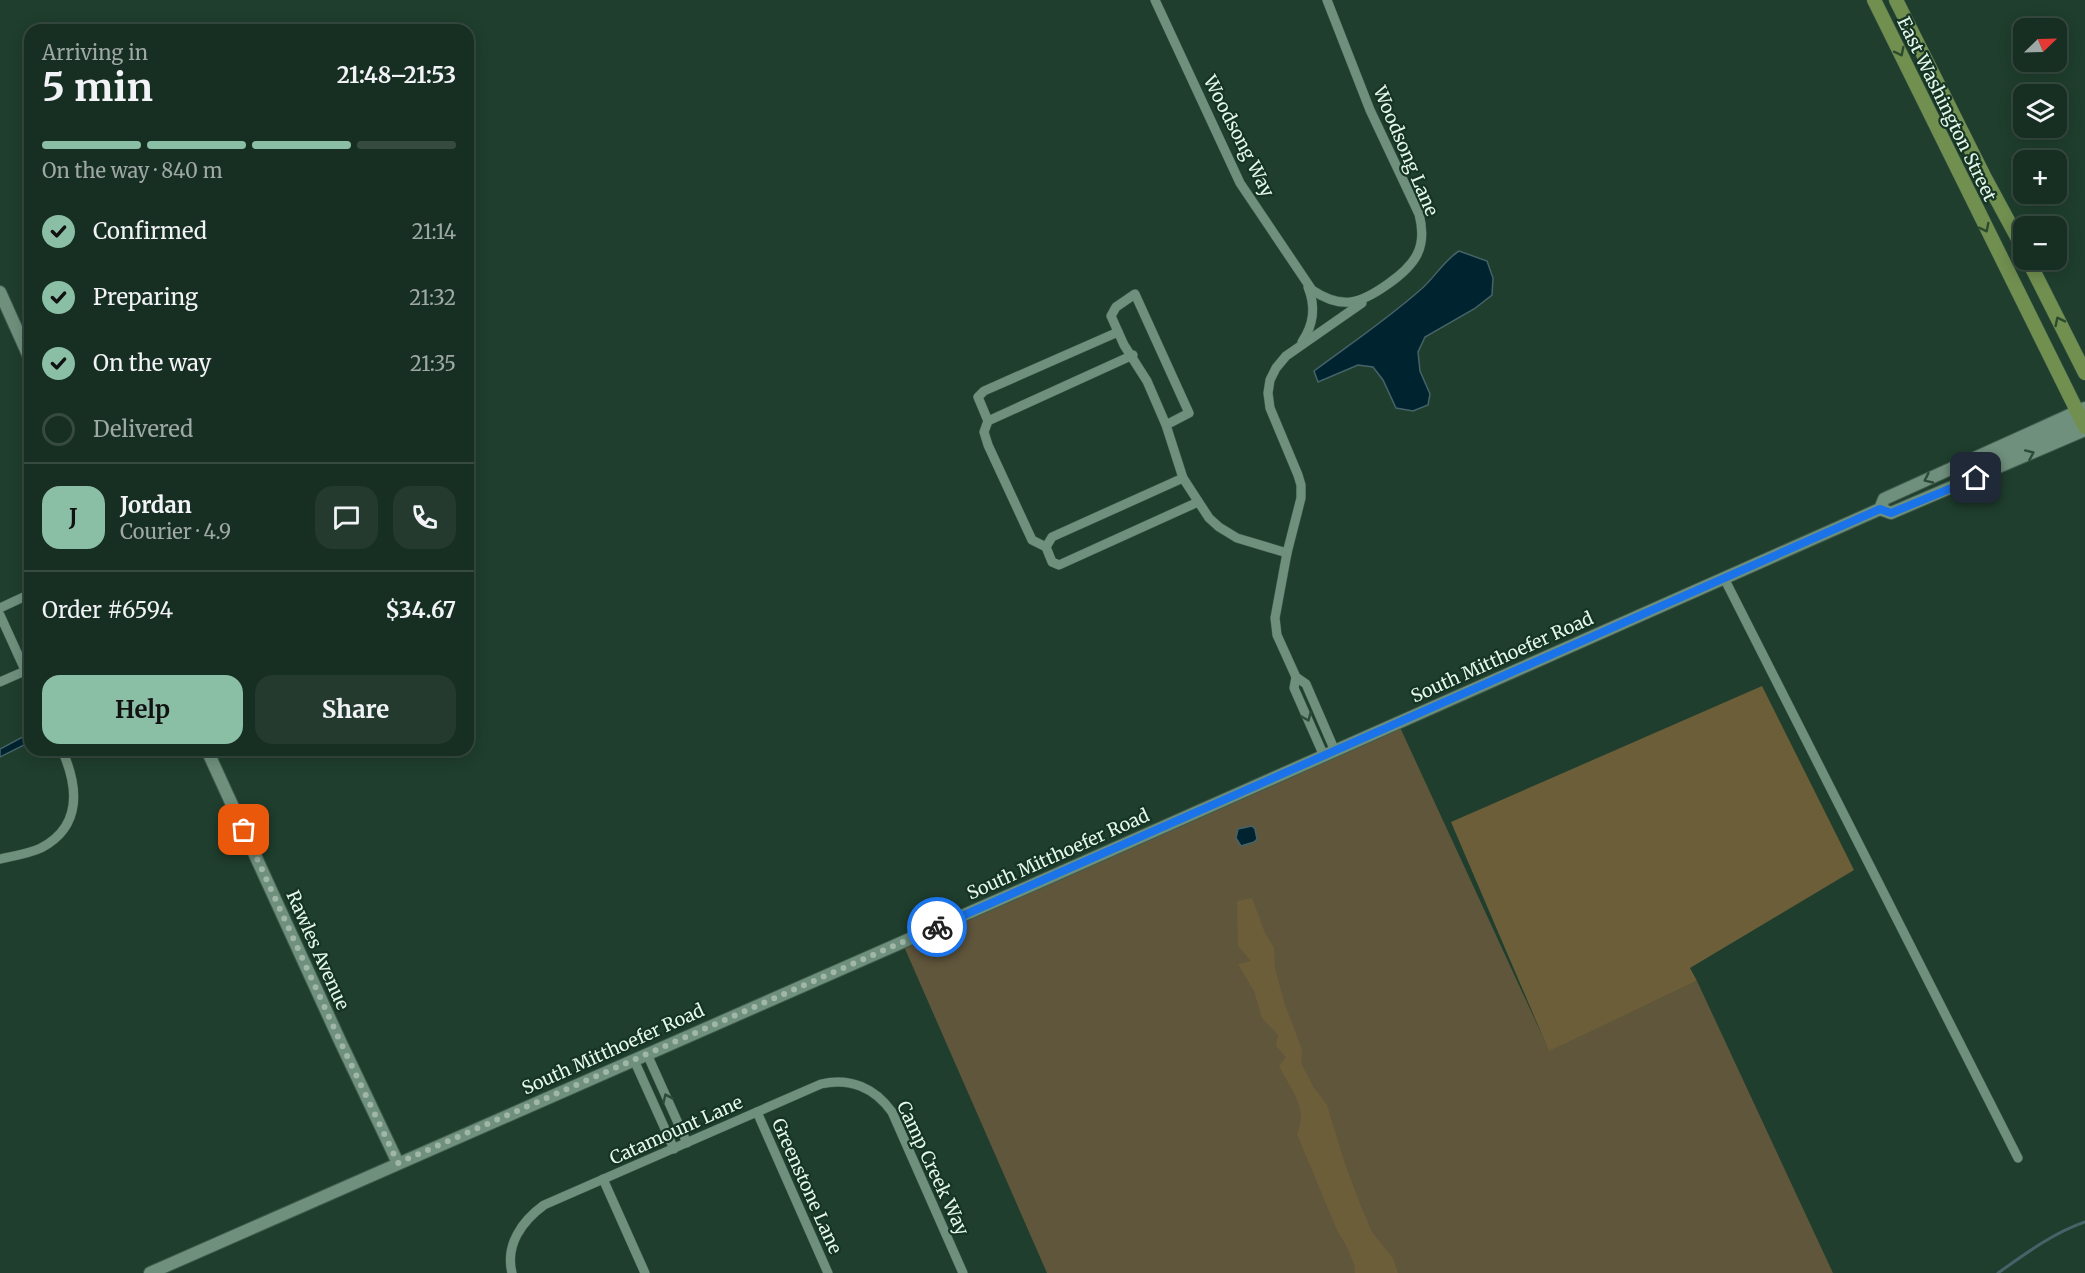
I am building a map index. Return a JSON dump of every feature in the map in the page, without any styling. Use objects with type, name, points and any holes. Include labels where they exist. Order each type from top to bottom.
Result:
[{"type":"main road","name":"East Washington Street","points":[[1874,0],[2083,418]]},
{"type":"main road","name":"East Washington Street","points":[[1896,0],[2013,229]]},
{"type":"main road","points":[[2033,270],[2085,373]]},
{"type":"main road","points":[[0,292],[24,346]]},
{"type":"main road","name":"South Mitthoefer Road","points":[[1880,509],[1884,499],[2083,418]]},
{"type":"main road","name":"South Mitthoefer Road","points":[[150,1273],[1880,509],[1891,513],[1976,478],[1984,467],[2018,448],[2083,418]]},
{"type":"main road","name":"Rawles Avenue","points":[[210,756],[398,1163]]},
{"type":"street","name":"Woodsong Way","points":[[1155,0],[1240,183],[1306,283],[1313,301],[1310,328],[1297,349],[1286,356],[1276,368],[1270,380],[1268,393],[1271,413],[1301,485],[1275,618],[1277,635],[1296,677],[1306,684],[1329,753]]},
{"type":"street","name":"Woodsong Lane","points":[[1297,349],[1404,273],[1413,262],[1422,241],[1422,224],[1419,214],[1370,110],[1327,0]]},
{"type":"street","name":"Woodsong Lane","points":[[1306,283],[1321,296],[1336,302],[1352,302],[1368,298]]},
{"type":"street","points":[[1166,425],[1189,412],[1135,294],[1120,303],[1112,316],[1118,332],[1147,381],[1166,425],[1183,478],[1209,518],[1219,527],[1238,538],[1287,553]]},
{"type":"street","points":[[1118,332],[984,391],[978,397],[988,421],[984,432],[988,445],[1032,540],[1046,547],[1052,562],[1059,565],[1198,502]]},
{"type":"street","points":[[988,421],[1133,355]]},
{"type":"street","points":[[1046,547],[1052,537],[1183,478]]},
{"type":"street","points":[[1725,578],[2018,1158]]},
{"type":"street","points":[[0,608],[24,597]]},
{"type":"street","points":[[0,615],[24,669]]},
{"type":"street","points":[[0,682],[24,671]]},
{"type":"street","points":[[0,859],[31,852],[46,845],[57,836],[70,816],[75,787],[64,756]]},
{"type":"street","points":[[648,1054],[687,1143]]},
{"type":"street","points":[[634,1060],[674,1149]]},
{"type":"street","name":"Catamount Lane","points":[[512,1273],[511,1251],[516,1236],[524,1223],[544,1205],[829,1082],[852,1082],[862,1086]]},
{"type":"street","name":"Camp Creek Way","points":[[862,1086],[880,1097],[892,1112],[963,1273]]},
{"type":"street","name":"Greenstone Lane","points":[[757,1112],[828,1273]]},
{"type":"street","points":[[603,1179],[645,1273]]},
{"type":"shaded area","points":[[1762,686],[1854,870],[1690,968],[1697,981],[1549,1051],[1451,822]]},
{"type":"shaded area","points":[[1398,723],[1549,1050],[1697,981],[1833,1273],[1047,1273],[902,942]]},
{"type":"shaded area","points":[[1252,898],[1265,933],[1274,948],[1275,968],[1285,1005],[1302,1050],[1301,1063],[1314,1088],[1327,1105],[1345,1164],[1372,1232],[1393,1258],[1398,1273],[1355,1273],[1347,1247],[1337,1230],[1297,1134],[1301,1115],[1297,1098],[1279,1066],[1286,1057],[1276,1046],[1278,1035],[1262,1018],[1254,991],[1238,964],[1251,961],[1238,946],[1237,901]]},
{"type":"water","points":[[1459,251],[1487,261],[1493,278],[1492,295],[1474,309],[1425,337],[1418,352],[1420,371],[1430,394],[1428,405],[1413,411],[1396,408],[1383,380],[1373,367],[1358,365],[1318,382],[1314,371],[1406,302]]},
{"type":"water","points":[[24,736],[24,745],[0,757],[0,749]]},
{"type":"water","points":[[1252,826],[1257,839],[1241,846],[1236,838],[1238,829]]},
{"type":"waterway","points":[[1998,1273],[2051,1238],[2085,1222]]},
{"type":"way so far","points":[[244,830],[398,1163],[937,927]]},
{"type":"route","points":[[937,927],[1880,509],[1891,513],[1976,478]]}]
